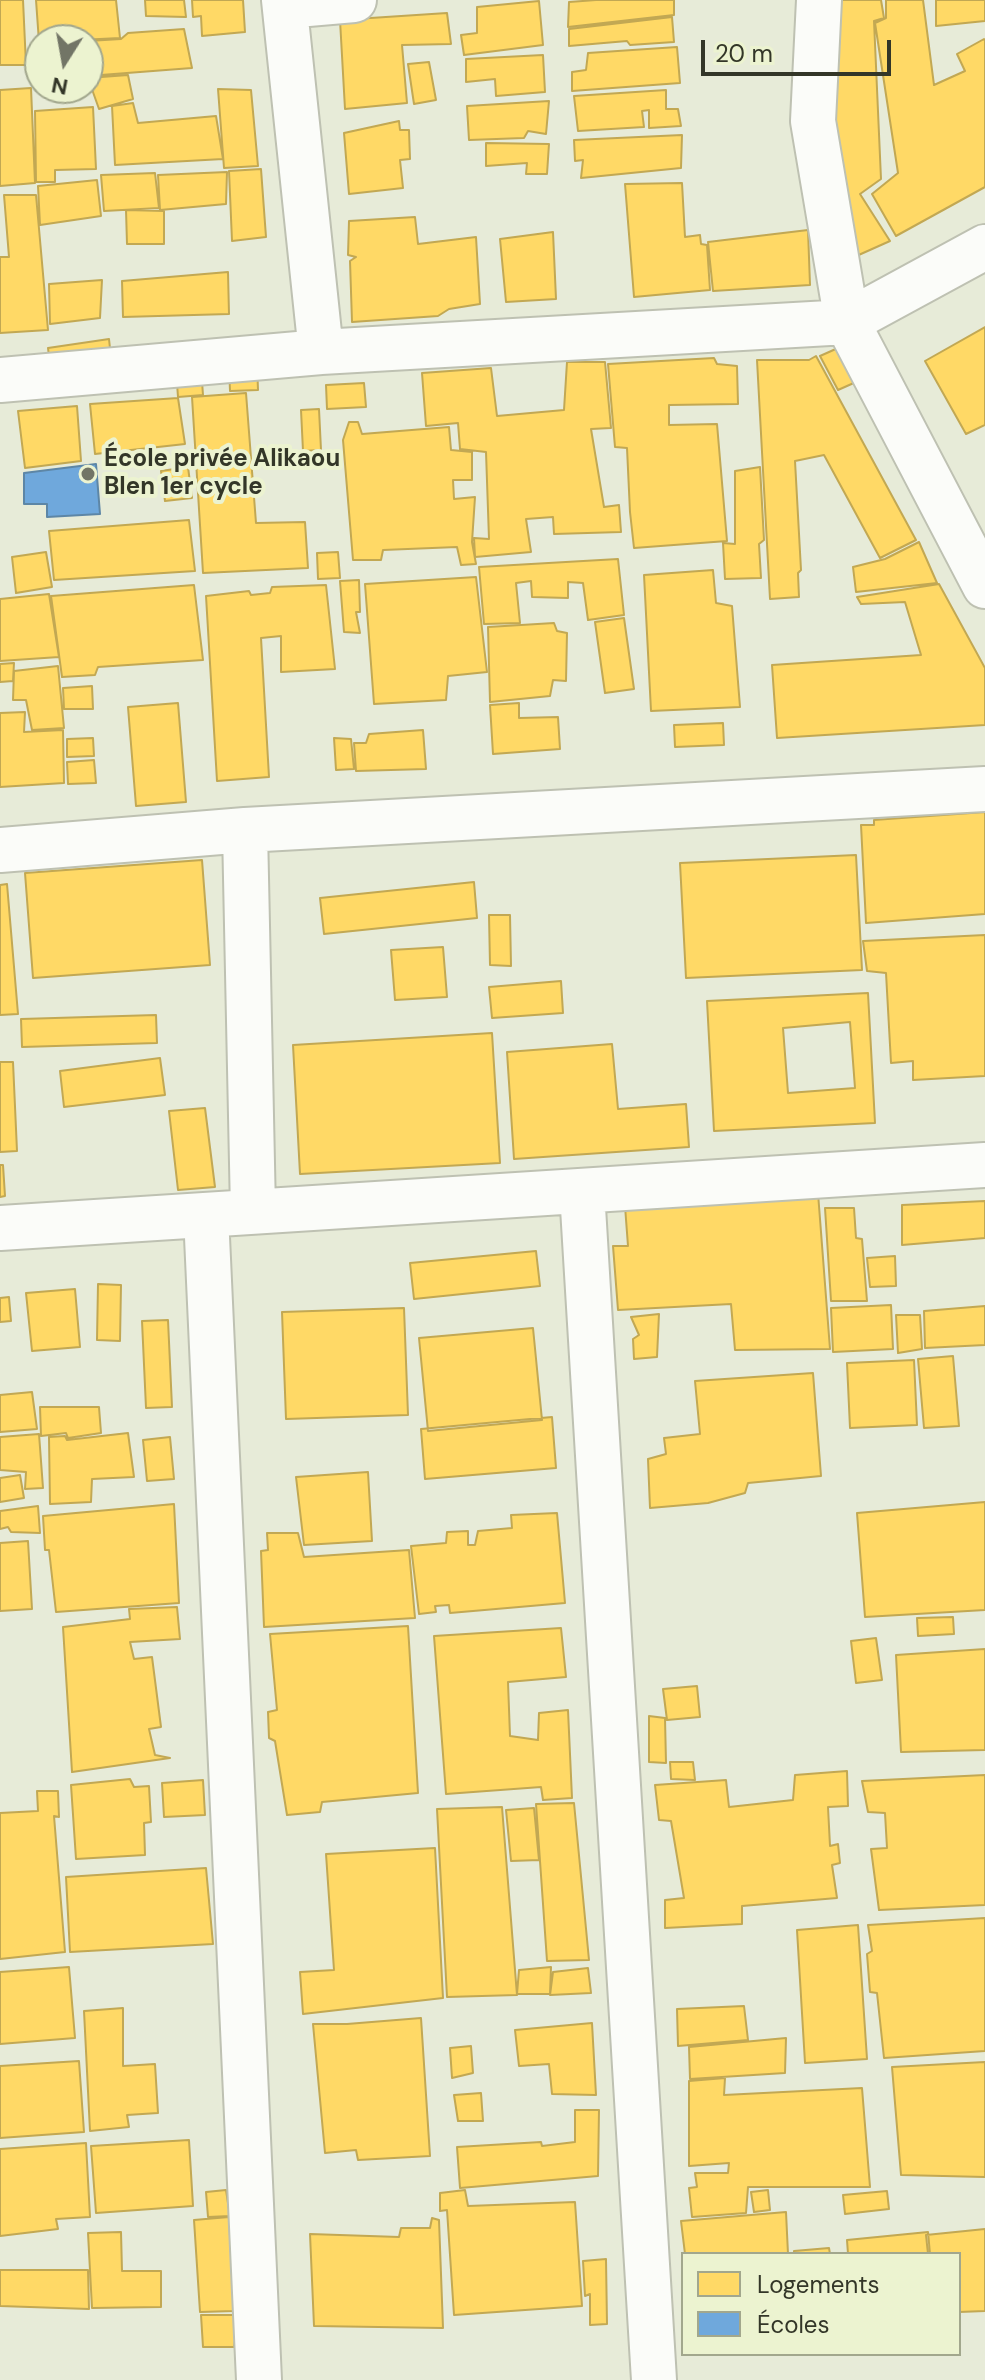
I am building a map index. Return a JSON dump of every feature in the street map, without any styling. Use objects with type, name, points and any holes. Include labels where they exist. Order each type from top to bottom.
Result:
[{"type":"street","points":[[321,352],[285,3],[354,0]]},
{"type":"street","points":[[819,0],[813,121],[847,322],[985,586]]},
{"type":"street","points":[[0,380],[321,352],[847,322],[985,247]]},
{"type":"street","points":[[0,850],[245,830],[985,789]]},
{"type":"street","points":[[245,830],[253,1211]]},
{"type":"street","points":[[0,1228],[985,1165]]},
{"type":"street","points":[[582,1191],[654,2380]]},
{"type":"street","points":[[206,1215],[259,2380]]},
{"type":"building: Logements","points":[[0,0],[23,0],[24,65],[0,65]]},
{"type":"building: Logements","points":[[36,0],[116,0],[120,38],[104,39],[104,24],[38,24]]},
{"type":"building: Logements","points":[[145,0],[184,0],[186,17],[146,16]]},
{"type":"building: Logements","points":[[192,0],[243,0],[245,32],[202,36],[201,16],[193,17]]},
{"type":"building: Logements","points":[[674,0],[674,15],[568,27],[569,2]]},
{"type":"building: Logements","points":[[824,0],[881,0],[884,18],[874,21],[881,179],[860,194],[890,241],[843,262]]},
{"type":"building: Logements","points":[[886,0],[923,0],[934,85],[965,71],[957,54],[985,41],[985,187],[896,236],[872,194],[898,173],[875,23],[886,18]]},
{"type":"building: Logements","points":[[936,0],[985,0],[985,21],[936,26]]},
{"type":"building: Logements","points":[[539,1],[543,45],[464,55],[461,35],[477,33],[477,7]]},
{"type":"building: Logements","points":[[447,13],[451,44],[402,45],[407,103],[345,109],[340,20]]},
{"type":"building: Logements","points":[[672,17],[674,42],[630,45],[627,41],[569,46],[569,29]]},
{"type":"building: Logements","points":[[184,29],[192,68],[104,75],[104,40],[121,39],[128,33]]},
{"type":"building: Logements","points":[[677,47],[680,83],[572,91],[572,72],[586,70],[588,53]]},
{"type":"building: Logements","points":[[543,55],[545,92],[496,96],[495,79],[466,82],[466,59]]},
{"type":"building: Logements","points":[[429,62],[436,100],[414,104],[408,64]]},
{"type":"building: Logements","points":[[128,75],[133,99],[99,109],[97,104],[104,104],[104,77]]},
{"type":"building: Logements","points":[[24,88],[24,104],[32,104],[35,183],[0,186],[0,90]]},
{"type":"building: Logements","points":[[218,89],[251,90],[258,166],[224,168]]},
{"type":"building: Logements","points":[[666,90],[666,109],[678,109],[681,126],[649,128],[649,110],[642,111],[644,127],[578,131],[574,96]]},
{"type":"building: Logements","points":[[549,101],[546,134],[528,131],[524,138],[469,140],[467,106]]},
{"type":"building: Logements","points":[[133,103],[138,123],[216,116],[223,159],[115,165],[112,106]]},
{"type":"building: Logements","points":[[93,107],[96,169],[55,170],[55,182],[36,182],[35,111]]},
{"type":"building: Logements","points":[[399,121],[400,130],[409,130],[410,159],[400,160],[403,188],[349,194],[344,133]]},
{"type":"building: Logements","points":[[682,135],[681,168],[581,178],[583,160],[575,161],[574,140]]},
{"type":"building: Logements","points":[[486,143],[549,144],[547,174],[526,174],[527,163],[486,166]]},
{"type":"building: Logements","points":[[261,169],[266,237],[232,241],[229,171]]},
{"type":"building: Logements","points":[[227,172],[226,204],[160,210],[158,175]]},
{"type":"building: Logements","points":[[155,173],[159,208],[104,211],[101,175]]},
{"type":"building: Logements","points":[[97,180],[101,216],[40,225],[38,186]]},
{"type":"building: Logements","points":[[682,183],[685,237],[700,235],[701,244],[707,245],[710,290],[634,297],[625,184]]},
{"type":"building: Logements","points":[[4,195],[36,195],[48,330],[0,333],[0,257],[9,257]]},
{"type":"building: Logements","points":[[126,210],[164,211],[164,244],[127,244]]},
{"type":"building: Logements","points":[[415,217],[418,244],[476,237],[480,304],[449,309],[438,316],[352,322],[350,261],[356,257],[348,255],[349,221]]},
{"type":"building: Logements","points":[[808,230],[810,285],[713,291],[708,242]]},
{"type":"building: Logements","points":[[553,232],[556,299],[506,302],[500,239]]},
{"type":"building: Logements","points":[[228,272],[229,314],[123,317],[122,281]]},
{"type":"building: Logements","points":[[102,280],[100,318],[50,324],[49,284]]},
{"type":"building: Logements","points":[[985,327],[985,425],[966,434],[925,361]]},
{"type":"building: Logements","points":[[109,339],[112,367],[51,373],[48,348]]},
{"type":"building: Logements","points":[[838,348],[856,382],[838,390],[820,356]]},
{"type":"building: Logements","points":[[816,356],[916,540],[880,558],[824,455],[795,461],[801,570],[798,573],[799,597],[770,599],[757,360],[809,360]]},
{"type":"building: Logements","points":[[714,358],[717,364],[737,366],[738,404],[669,405],[669,425],[717,424],[727,541],[634,548],[627,448],[615,447],[608,364]]},
{"type":"building: Logements","points":[[567,362],[605,362],[611,428],[591,429],[604,507],[619,505],[621,532],[554,534],[553,517],[526,519],[531,552],[475,557],[474,538],[489,539],[486,452],[460,449],[458,423],[426,426],[422,373],[491,368],[497,416],[564,410]]},
{"type":"building: Logements","points":[[257,363],[258,390],[230,391],[229,366]]},
{"type":"building: Logements","points":[[201,368],[203,395],[178,397],[176,370]]},
{"type":"building: Logements","points":[[364,383],[366,407],[327,409],[326,385]]},
{"type":"building: Logements","points":[[246,393],[256,523],[305,522],[308,568],[203,573],[192,397]]},
{"type":"building: Logements","points":[[178,398],[185,444],[95,454],[90,404]]},
{"type":"building: Logements","points":[[77,406],[81,461],[25,468],[18,411]]},
{"type":"building: Logements","points":[[319,409],[321,450],[303,451],[301,410]]},
{"type":"building: Logements","points":[[349,422],[358,422],[362,434],[449,427],[451,450],[472,452],[472,480],[453,480],[454,499],[475,497],[472,542],[476,564],[461,565],[457,547],[383,550],[381,560],[353,560],[343,440]]},
{"type":"building: Logements","points":[[188,467],[192,498],[165,501],[161,471]]},
{"type":"building: Logements","points":[[760,467],[764,540],[759,544],[761,578],[725,579],[723,543],[735,544],[735,471]]},
{"type":"building: Logements","points":[[189,520],[195,571],[54,580],[49,531]]},
{"type":"building: Logements","points":[[919,542],[937,583],[856,592],[853,567],[885,559]]},
{"type":"building: Logements","points":[[46,552],[52,587],[16,593],[12,557]]},
{"type":"building: Logements","points":[[338,552],[340,578],[318,579],[317,553]]},
{"type":"building: Logements","points":[[618,559],[624,615],[588,620],[583,583],[568,582],[568,598],[532,597],[531,581],[516,583],[520,623],[484,624],[479,567]]},
{"type":"building: Logements","points":[[713,570],[716,603],[732,606],[740,707],[651,711],[644,575]]},
{"type":"building: Logements","points":[[476,577],[487,672],[448,676],[446,700],[374,704],[365,584]]},
{"type":"building: Logements","points":[[359,580],[360,612],[356,612],[360,633],[344,632],[340,581]]},
{"type":"building: Logements","points":[[939,584],[985,668],[985,725],[777,738],[772,665],[921,655],[905,602],[861,604],[857,597]]},
{"type":"building: Logements","points":[[194,585],[203,660],[98,667],[95,675],[62,677],[51,596]]},
{"type":"building: Logements","points":[[326,585],[335,669],[281,672],[281,636],[261,638],[269,777],[217,781],[206,596],[249,591],[251,595],[270,593],[272,587]]},
{"type":"building: Logements","points":[[49,594],[59,657],[0,661],[0,599]]},
{"type":"building: Logements","points":[[624,618],[634,689],[605,693],[595,622]]},
{"type":"building: Logements","points":[[554,623],[557,631],[567,633],[566,681],[553,680],[550,696],[490,702],[488,627]]},
{"type":"building: Logements","points":[[14,663],[13,681],[0,682],[0,664]]},
{"type":"building: Logements","points":[[58,666],[64,728],[32,730],[26,700],[13,700],[14,671]]},
{"type":"building: Logements","points":[[92,686],[93,709],[64,709],[63,688]]},
{"type":"building: Logements","points":[[178,703],[186,802],[136,806],[128,707]]},
{"type":"building: Logements","points":[[519,703],[519,718],[558,717],[560,749],[493,754],[490,705]]},
{"type":"building: Logements","points":[[25,712],[24,732],[63,730],[64,783],[0,787],[0,713]]},
{"type":"building: Logements","points":[[723,723],[724,745],[675,747],[674,725]]},
{"type":"building: Logements","points":[[423,730],[426,769],[356,771],[354,743],[366,743],[369,734]]},
{"type":"building: Logements","points":[[93,738],[94,756],[67,757],[67,739]]},
{"type":"building: Logements","points":[[334,738],[351,739],[354,769],[336,770]]},
{"type":"building: Logements","points":[[94,760],[96,783],[68,784],[67,762]]},
{"type":"building: Logements","points":[[985,812],[985,914],[866,923],[861,825],[874,825],[874,820]]},
{"type":"building: Logements","points":[[856,855],[862,970],[686,978],[680,863]]},
{"type":"building: Logements","points":[[202,860],[210,965],[33,978],[25,873]]},
{"type":"building: Logements","points":[[474,882],[477,918],[324,934],[320,898]]},
{"type":"building: Logements","points":[[7,884],[18,1014],[0,1015],[0,885]]},
{"type":"building: Logements","points":[[489,915],[510,915],[511,966],[490,965]]},
{"type":"building: Logements","points":[[985,935],[985,1076],[913,1080],[913,1061],[891,1063],[886,973],[867,971],[863,941]]},
{"type":"building: Logements","points":[[443,947],[447,997],[395,1000],[391,950]]},
{"type":"building: Logements","points":[[561,981],[563,1013],[492,1018],[489,987]]},
{"type":"building: Logements","points":[[868,993],[875,1123],[714,1131],[707,1001]],"holes":[[[850,1022],[855,1088],[788,1093],[783,1028]]]},
{"type":"building: Logements","points":[[156,1015],[157,1043],[22,1047],[21,1019]]},
{"type":"building: Logements","points":[[492,1033],[500,1163],[300,1174],[293,1045]]},
{"type":"building: Logements","points":[[612,1044],[618,1109],[686,1104],[689,1147],[514,1159],[507,1052]]},
{"type":"building: Logements","points":[[160,1058],[165,1095],[64,1107],[60,1071]]},
{"type":"building: Logements","points":[[0,1062],[13,1062],[17,1151],[0,1152]]},
{"type":"building: Logements","points":[[205,1108],[215,1187],[178,1190],[169,1111]]},
{"type":"building: Logements","points":[[0,1165],[3,1165],[5,1196],[0,1197]]},
{"type":"building: Logements","points":[[818,1193],[830,1349],[735,1350],[731,1304],[618,1310],[613,1246],[628,1246],[625,1206]]},
{"type":"building: Logements","points":[[985,1201],[985,1238],[902,1245],[902,1205]]},
{"type":"building: Logements","points":[[825,1208],[854,1208],[856,1238],[862,1239],[867,1301],[831,1301]]},
{"type":"building: Logements","points":[[536,1251],[540,1286],[414,1299],[410,1263]]},
{"type":"building: Logements","points":[[895,1256],[896,1286],[870,1287],[867,1258]]},
{"type":"building: Logements","points":[[98,1284],[121,1285],[120,1341],[97,1340]]},
{"type":"building: Logements","points":[[75,1289],[80,1347],[32,1351],[26,1293]]},
{"type":"building: Logements","points":[[9,1297],[11,1321],[0,1322],[0,1298]]},
{"type":"building: Logements","points":[[891,1305],[893,1349],[833,1352],[831,1308]]},
{"type":"building: Logements","points":[[985,1306],[985,1345],[925,1348],[924,1311]]},
{"type":"building: Logements","points":[[404,1308],[408,1415],[286,1419],[282,1312]]},
{"type":"building: Logements","points":[[659,1314],[657,1357],[634,1359],[633,1339],[639,1335],[631,1317]]},
{"type":"building: Logements","points":[[896,1315],[920,1315],[922,1349],[898,1353]]},
{"type":"building: Logements","points":[[168,1320],[172,1407],[146,1408],[142,1321]]},
{"type":"building: Logements","points":[[533,1328],[542,1420],[428,1431],[419,1338]]},
{"type":"building: Logements","points":[[953,1356],[959,1426],[924,1428],[918,1359]]},
{"type":"building: Logements","points":[[914,1360],[917,1425],[850,1428],[847,1363]]},
{"type":"building: Logements","points":[[813,1373],[821,1476],[748,1483],[745,1493],[708,1503],[650,1508],[648,1459],[666,1454],[664,1438],[700,1434],[695,1381]]},
{"type":"building: Logements","points":[[32,1392],[37,1429],[0,1432],[0,1395]]},
{"type":"building: Logements","points":[[40,1407],[99,1407],[101,1433],[68,1438],[66,1433],[41,1436]]},
{"type":"building: Logements","points":[[552,1417],[556,1468],[425,1479],[421,1429]]},
{"type":"building: Logements","points":[[128,1433],[134,1477],[92,1479],[91,1502],[50,1504],[49,1437],[65,1436],[67,1440]]},
{"type":"building: Logements","points":[[39,1434],[43,1488],[25,1489],[26,1472],[0,1470],[0,1437]]},
{"type":"building: Logements","points":[[170,1437],[174,1479],[147,1481],[143,1440]]},
{"type":"building: Logements","points":[[368,1472],[372,1541],[304,1545],[296,1477]]},
{"type":"building: Logements","points":[[20,1475],[24,1498],[0,1502],[0,1478]]},
{"type":"building: Logements","points":[[985,1502],[985,1610],[865,1617],[857,1513]]},
{"type":"building: Logements","points":[[174,1504],[179,1603],[56,1612],[49,1550],[45,1550],[43,1516]]},
{"type":"building: Logements","points":[[38,1506],[40,1533],[11,1532],[8,1527],[0,1529],[0,1511]]},
{"type":"building: Logements","points":[[557,1513],[565,1603],[450,1613],[449,1605],[435,1606],[436,1612],[419,1614],[411,1546],[446,1543],[447,1532],[468,1531],[468,1545],[475,1545],[478,1531],[512,1528],[511,1515]]},
{"type":"building: Logements","points":[[267,1533],[298,1533],[304,1557],[409,1550],[415,1618],[264,1627],[261,1551],[268,1550]]},
{"type":"building: Logements","points":[[28,1541],[32,1609],[0,1611],[0,1543]]},
{"type":"building: Logements","points":[[177,1607],[180,1639],[130,1642],[134,1659],[152,1657],[161,1727],[149,1729],[155,1755],[170,1758],[72,1772],[63,1627],[130,1619],[129,1609]]},
{"type":"building: Logements","points":[[953,1617],[954,1634],[918,1636],[917,1618]]},
{"type":"building: Logements","points":[[408,1626],[418,1793],[322,1802],[320,1812],[287,1815],[275,1741],[269,1738],[268,1712],[277,1710],[270,1634]]},
{"type":"building: Logements","points":[[561,1628],[566,1677],[508,1682],[510,1736],[538,1740],[539,1713],[568,1710],[572,1798],[543,1800],[541,1787],[446,1794],[434,1636]]},
{"type":"building: Logements","points":[[876,1638],[882,1680],[856,1683],[851,1641]]},
{"type":"building: Logements","points":[[985,1649],[985,1750],[901,1752],[896,1655]]},
{"type":"building: Logements","points":[[697,1686],[700,1717],[667,1720],[663,1689]]},
{"type":"building: Logements","points":[[649,1716],[665,1718],[666,1763],[649,1762]]},
{"type":"building: Logements","points":[[670,1762],[693,1762],[695,1780],[671,1779]]},
{"type":"building: Logements","points":[[847,1771],[848,1806],[828,1807],[830,1846],[838,1844],[840,1863],[832,1865],[837,1898],[742,1906],[742,1924],[665,1928],[665,1900],[684,1898],[671,1821],[659,1820],[655,1785],[726,1780],[729,1807],[793,1800],[795,1775]]},
{"type":"building: Logements","points":[[985,1775],[985,1905],[879,1910],[871,1849],[887,1848],[885,1813],[868,1812],[862,1781]]},
{"type":"building: Logements","points":[[130,1779],[134,1787],[149,1786],[151,1822],[144,1823],[145,1855],[76,1859],[71,1785]]},
{"type":"building: Logements","points":[[203,1780],[205,1815],[164,1817],[162,1783]]},
{"type":"building: Logements","points":[[37,1791],[58,1791],[59,1817],[54,1816],[65,1952],[0,1959],[0,1813],[38,1811]]},
{"type":"building: Logements","points":[[574,1803],[589,1960],[547,1961],[536,1804]]},
{"type":"building: Logements","points":[[502,1807],[517,1995],[447,1997],[437,1809]]},
{"type":"building: Logements","points":[[534,1808],[539,1860],[511,1861],[506,1810]]},
{"type":"building: Logements","points":[[435,1848],[443,1998],[303,2014],[300,1972],[334,1970],[326,1854]]},
{"type":"building: Logements","points":[[206,1868],[213,1944],[70,1952],[66,1877]]},
{"type":"building: Logements","points":[[985,1918],[985,2051],[884,2058],[877,1993],[870,1992],[867,1954],[872,1951],[868,1925]]},
{"type":"building: Logements","points":[[858,1925],[867,2059],[805,2063],[797,1930]]},
{"type":"building: Logements","points":[[69,1967],[75,2038],[0,2044],[0,1972]]},
{"type":"building: Logements","points":[[551,1967],[550,1994],[517,1994],[519,1970]]},
{"type":"building: Logements","points":[[588,1968],[591,1993],[550,1995],[553,1972]]},
{"type":"building: Logements","points":[[744,2006],[748,2040],[678,2046],[677,2009]]},
{"type":"building: Logements","points":[[123,2008],[123,2066],[155,2064],[158,2113],[127,2115],[129,2127],[90,2131],[84,2011]]},
{"type":"building: Logements","points":[[421,2018],[430,2156],[358,2160],[356,2150],[325,2153],[313,2024]]},
{"type":"building: Logements","points":[[592,2023],[596,2095],[552,2094],[549,2064],[519,2066],[515,2030]]},
{"type":"building: Logements","points":[[786,2038],[785,2073],[690,2079],[689,2047]]},
{"type":"building: Logements","points":[[471,2046],[473,2073],[452,2078],[450,2048]]},
{"type":"building: Logements","points":[[79,2061],[84,2132],[0,2138],[0,2066]]},
{"type":"building: Logements","points":[[985,2062],[985,2177],[901,2175],[892,2067]]},
{"type":"building: Logements","points":[[725,2078],[724,2095],[862,2088],[870,2187],[748,2187],[746,2213],[692,2217],[689,2188],[697,2187],[695,2173],[728,2173],[729,2163],[689,2166],[689,2081]]},
{"type":"building: Logements","points":[[481,2093],[483,2121],[458,2121],[454,2095]]},
{"type":"building: Logements","points":[[575,2110],[599,2110],[598,2176],[460,2188],[457,2147],[541,2142],[542,2146],[575,2142]]},
{"type":"building: Logements","points":[[189,2140],[193,2206],[96,2213],[91,2146]]},
{"type":"building: Logements","points":[[86,2143],[90,2217],[56,2219],[58,2229],[0,2236],[0,2149]]},
{"type":"building: Logements","points":[[226,2190],[230,2216],[208,2217],[206,2192]]},
{"type":"building: Logements","points":[[465,2190],[468,2206],[575,2202],[582,2306],[454,2315],[447,2210],[440,2211],[440,2193]]},
{"type":"building: Logements","points":[[768,2190],[770,2210],[754,2212],[751,2192]]},
{"type":"building: Logements","points":[[887,2191],[889,2209],[845,2214],[843,2195]]},
{"type":"building: Logements","points":[[786,2212],[788,2252],[685,2252],[681,2221]]},
{"type":"building: Logements","points":[[229,2217],[234,2311],[200,2312],[194,2220]]},
{"type":"building: Logements","points":[[432,2218],[439,2220],[443,2328],[314,2326],[310,2234],[399,2237],[401,2228],[430,2228]]},
{"type":"building: Logements","points":[[985,2229],[985,2311],[961,2312],[961,2252],[928,2252],[926,2235]]},
{"type":"building: Logements","points":[[121,2232],[122,2271],[161,2271],[161,2307],[92,2308],[88,2233]]},
{"type":"building: Logements","points":[[928,2232],[930,2252],[848,2252],[847,2240]]},
{"type":"building: Logements","points":[[829,2248],[830,2252],[794,2252]]},
{"type":"building: Logements","points":[[606,2259],[607,2324],[590,2325],[590,2294],[585,2296],[583,2261]]},
{"type":"building: Logements","points":[[0,2270],[88,2270],[89,2309],[0,2306]]},
{"type":"building: Logements","points":[[201,2315],[238,2315],[234,2347],[203,2347]]},
{"type":"building: Écoles","points":[[96,464],[100,514],[47,517],[47,504],[24,504],[24,473]]},
{"type":"place","name":"École privée Alikaou Blen 1er cycle","points":[[88,474]]}]
